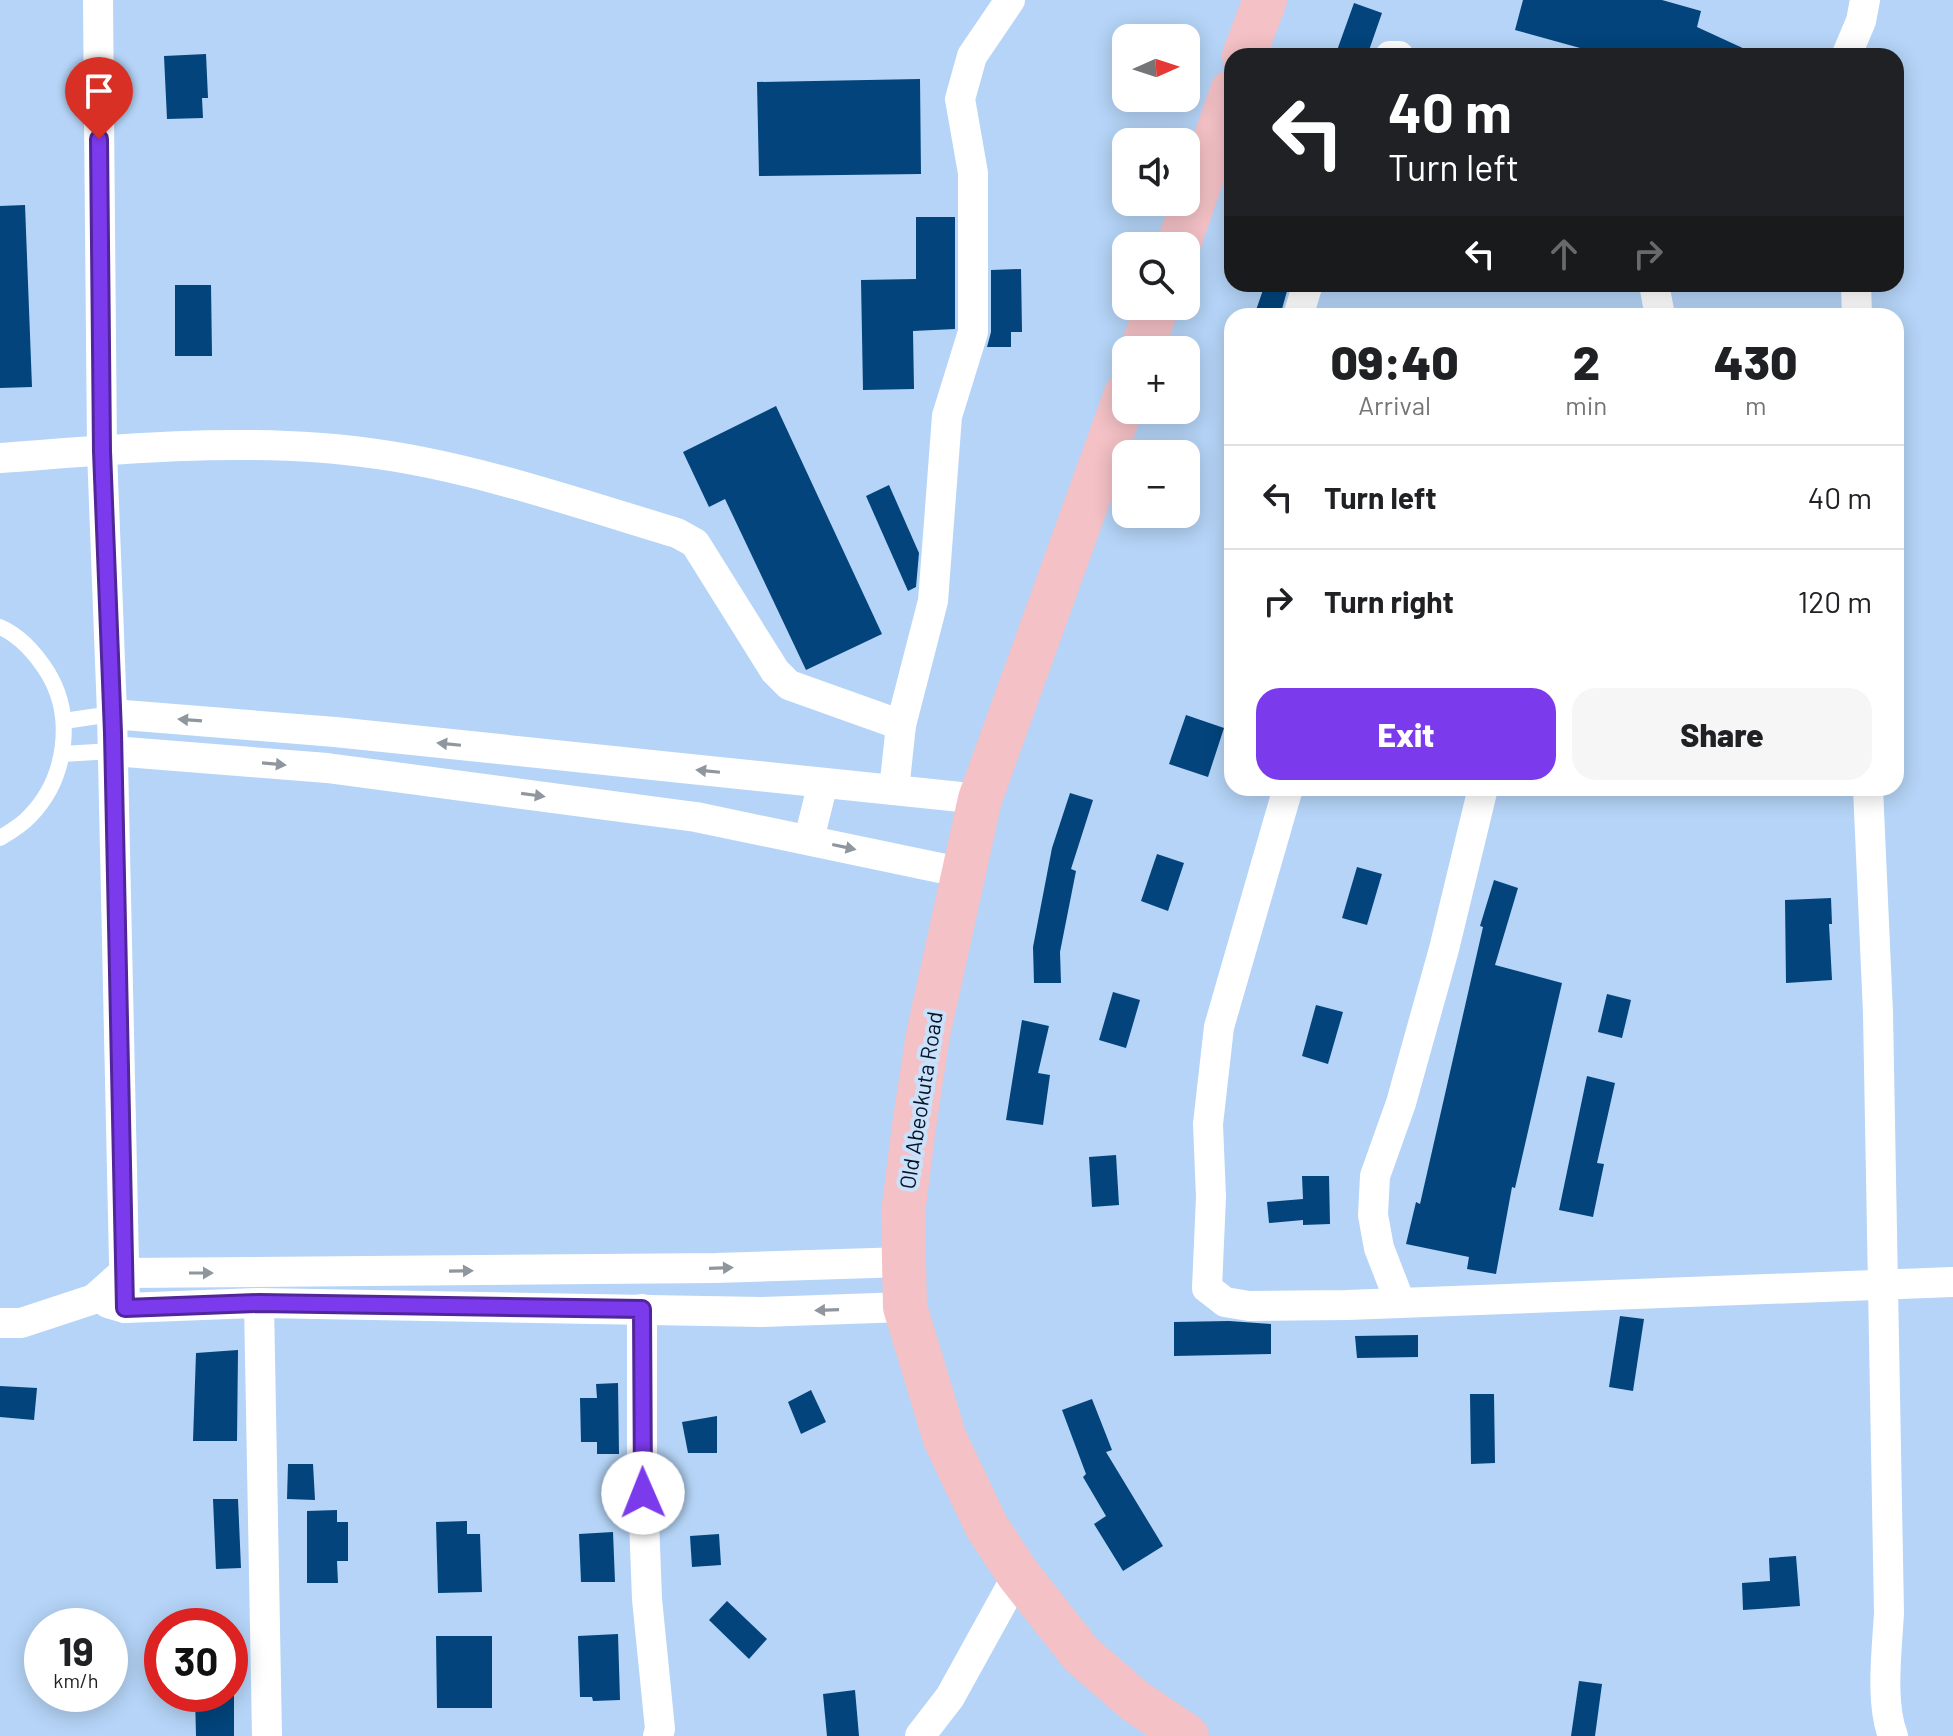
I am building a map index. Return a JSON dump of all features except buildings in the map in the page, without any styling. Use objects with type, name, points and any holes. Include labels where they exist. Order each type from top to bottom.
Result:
[{"type":"highway","points":[[1247,48],[1265,0]]},
{"type":"highway","points":[[1183,232],[1224,114]]},
{"type":"highway","name":"Old Abeokuta Road","points":[[1115,424],[980,799],[928,1035],[915,1119],[903,1213],[905,1307],[945,1439],[987,1527],[1018,1574],[1081,1654],[1135,1701],[1187,1736]]},
{"type":"street","points":[[98,0],[102,451],[113,751],[125,1308]]},
{"type":"street","points":[[894,790],[901,725],[933,601],[947,416],[973,332],[973,173],[960,99],[972,56],[1010,0]]},
{"type":"street","points":[[1844,0],[1847,48]]},
{"type":"street","points":[[1850,48],[1861,21],[1865,0]]},
{"type":"street","points":[[0,458],[275,445],[377,454],[504,481],[677,533],[695,543],[775,671],[789,685],[901,725]]},
{"type":"street","points":[[112,714],[335,732],[980,799]]},
{"type":"street","points":[[113,751],[327,768],[696,817],[964,873]]},
{"type":"street","points":[[739,825],[751,775]]},
{"type":"street","points":[[809,839],[823,783]]},
{"type":"street","points":[[1286,796],[1219,1027],[1208,1124],[1211,1197],[1207,1288],[1225,1302],[1249,1306],[1400,1302],[1953,1282]]},
{"type":"street","points":[[1400,1302],[1379,1248],[1373,1215],[1375,1176],[1401,1103],[1444,949],[1481,796]]},
{"type":"street","points":[[1868,796],[1878,1013],[1889,1613],[1886,1680],[1889,1727],[1893,1736]]},
{"type":"street","points":[[0,1323],[21,1323],[94,1299],[123,1273],[669,1269],[904,1262]]},
{"type":"street","points":[[94,1299],[125,1308],[259,1303],[761,1312],[905,1307]]},
{"type":"street","points":[[259,1303],[267,1736]]},
{"type":"street","points":[[642,1309],[642,1467],[647,1599],[660,1729],[658,1736]]},
{"type":"street","points":[[920,1736],[950,1697],[1018,1574]]},
{"type":"lane","points":[[0,627],[11,632],[37,655],[56,686],[64,721],[62,754],[50,788],[30,817],[0,838]]},
{"type":"lane","points":[[64,721],[112,714]]},
{"type":"lane","points":[[62,754],[113,751]]},
{"type":"route","points":[[99,139],[102,451],[113,733],[125,1308],[259,1303],[642,1309],[643,1493]]}]
